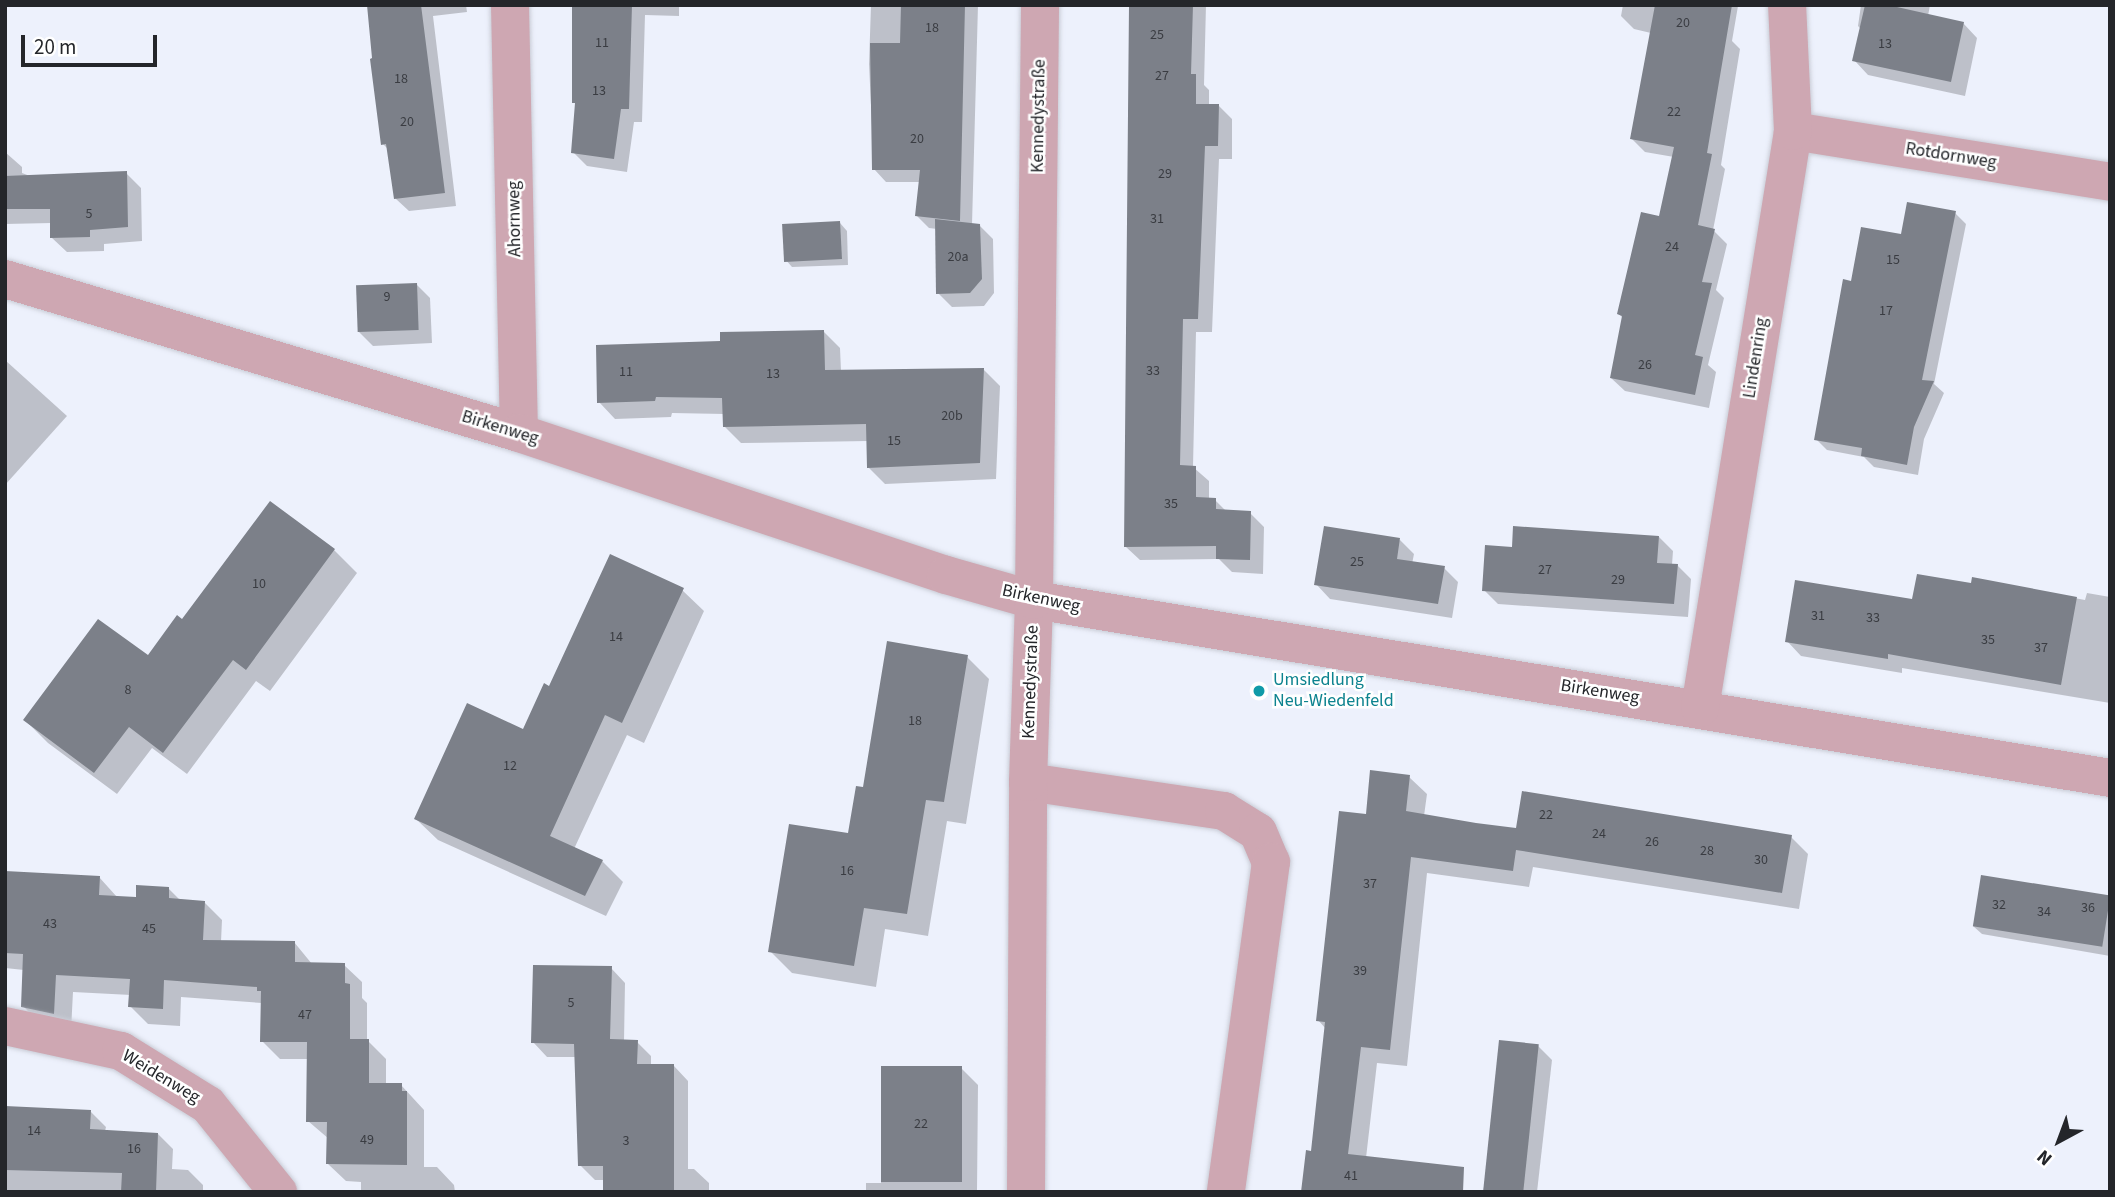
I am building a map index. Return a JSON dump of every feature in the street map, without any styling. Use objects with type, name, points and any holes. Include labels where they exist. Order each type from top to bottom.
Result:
[{"type":"street","name":"Ahornweg","points":[[510,5],[519,433]]},
{"type":"street","name":"Kennedystraße","points":[[1026,1192],[1028,782],[1034,600],[1040,5]]},
{"type":"street","name":"Lindenring","points":[[1700,708],[1793,131],[1787,5]]},
{"type":"street","name":"Rotdornweg","points":[[1793,131],[2110,182]]},
{"type":"street","name":"Birkenweg","points":[[5,279],[519,433],[946,575],[1034,600],[1700,708],[2110,778]]},
{"type":"street","points":[[1028,782],[1224,811],[1258,832],[1271,862],[1226,1192]]},
{"type":"street","name":"Weidenweg","points":[[5,1026],[121,1051],[208,1105],[278,1192]]},
{"type":"building","points":[[367,5],[421,5],[445,193],[394,199],[386,144],[381,145],[370,59]]},
{"type":"building","points":[[572,5],[632,5],[629,109],[621,109],[614,159],[571,153],[575,103],[572,103]]},
{"type":"building","points":[[901,5],[965,5],[960,221],[915,216],[920,170],[872,170],[870,43],[900,43]]},
{"type":"building","points":[[1129,5],[1193,5],[1191,74],[1196,74],[1196,104],[1219,104],[1218,146],[1205,146],[1198,319],[1183,319],[1180,465],[1196,466],[1196,497],[1216,498],[1216,509],[1251,511],[1250,560],[1216,559],[1216,546],[1124,547]]},
{"type":"building","points":[[1655,5],[1732,5],[1707,153],[1712,154],[1698,225],[1715,229],[1702,282],[1712,283],[1695,355],[1703,357],[1695,395],[1610,378],[1622,316],[1617,314],[1641,212],[1659,216],[1674,147],[1630,139]]},
{"type":"building","points":[[1865,5],[1888,5],[1964,22],[1951,82],[1852,61]]},
{"type":"building","points":[[127,171],[128,227],[90,230],[90,237],[50,238],[50,209],[5,209],[5,176]]},
{"type":"building","points":[[1907,202],[1956,211],[1922,380],[1934,381],[1914,427],[1907,465],[1861,456],[1862,448],[1814,440],[1843,279],[1851,281],[1861,227],[1901,234]]},
{"type":"building","points":[[935,219],[980,224],[982,279],[970,293],[936,294]]},
{"type":"building","points":[[840,221],[842,259],[784,262],[782,224]]},
{"type":"building","points":[[417,283],[419,330],[358,332],[356,285]]},
{"type":"building","points":[[824,330],[825,370],[984,368],[980,463],[867,468],[866,424],[723,427],[722,398],[656,397],[655,401],[597,403],[596,345],[720,341],[720,332]]},
{"type":"building","points":[[270,501],[335,549],[246,670],[233,660],[163,753],[129,727],[94,773],[23,720],[98,619],[148,655],[177,615],[182,619]]},
{"type":"building","points":[[1324,526],[1400,538],[1397,559],[1445,566],[1438,604],[1314,585]]},
{"type":"building","points":[[1513,526],[1659,536],[1657,563],[1678,564],[1674,604],[1482,591],[1485,545],[1512,547]]},
{"type":"building","points":[[610,554],[684,588],[622,723],[605,715],[550,836],[603,860],[585,896],[414,819],[467,703],[523,729],[544,683],[549,686]]},
{"type":"building","points":[[1917,574],[1971,583],[1972,577],[2077,597],[2061,685],[1888,654],[1888,659],[1785,642],[1795,580],[1912,599]]},
{"type":"building","points":[[887,641],[968,655],[944,802],[926,800],[907,914],[864,908],[854,966],[768,952],[789,824],[848,833],[856,786],[863,787]]},
{"type":"building","points":[[1370,770],[1410,775],[1406,811],[1476,823],[1516,828],[1522,791],[1792,835],[1782,893],[1516,850],[1513,871],[1411,857],[1390,1050],[1361,1047],[1348,1154],[1464,1167],[1463,1192],[1301,1192],[1306,1150],[1311,1151],[1325,1022],[1316,1021],[1339,811],[1366,814]]},
{"type":"building","points":[[5,871],[100,876],[99,895],[136,897],[136,885],[169,887],[169,898],[205,901],[203,940],[295,941],[295,962],[345,963],[345,983],[350,984],[350,1039],[369,1039],[369,1083],[402,1083],[402,1091],[407,1091],[407,1165],[326,1164],[327,1122],[306,1122],[307,1042],[260,1042],[261,991],[257,991],[257,987],[164,980],[163,1009],[128,1007],[130,979],[56,975],[54,1014],[21,1007],[23,954],[5,953]]},
{"type":"building","points":[[1981,875],[2110,895],[2102,947],[1973,926]]},
{"type":"building","points":[[533,965],[612,966],[610,1039],[638,1040],[637,1064],[674,1064],[674,1192],[603,1192],[603,1166],[578,1166],[574,1044],[531,1043]]},
{"type":"building","points":[[1499,1040],[1539,1044],[1523,1192],[1483,1192]]},
{"type":"building","points":[[881,1066],[962,1066],[962,1182],[881,1182]]},
{"type":"building","points":[[5,1106],[91,1110],[90,1129],[158,1133],[156,1192],[121,1192],[122,1173],[5,1170]]},
{"type":"place","name":"Umsiedlung Neu-Wiedenfeld","points":[[1259,691]]}]
